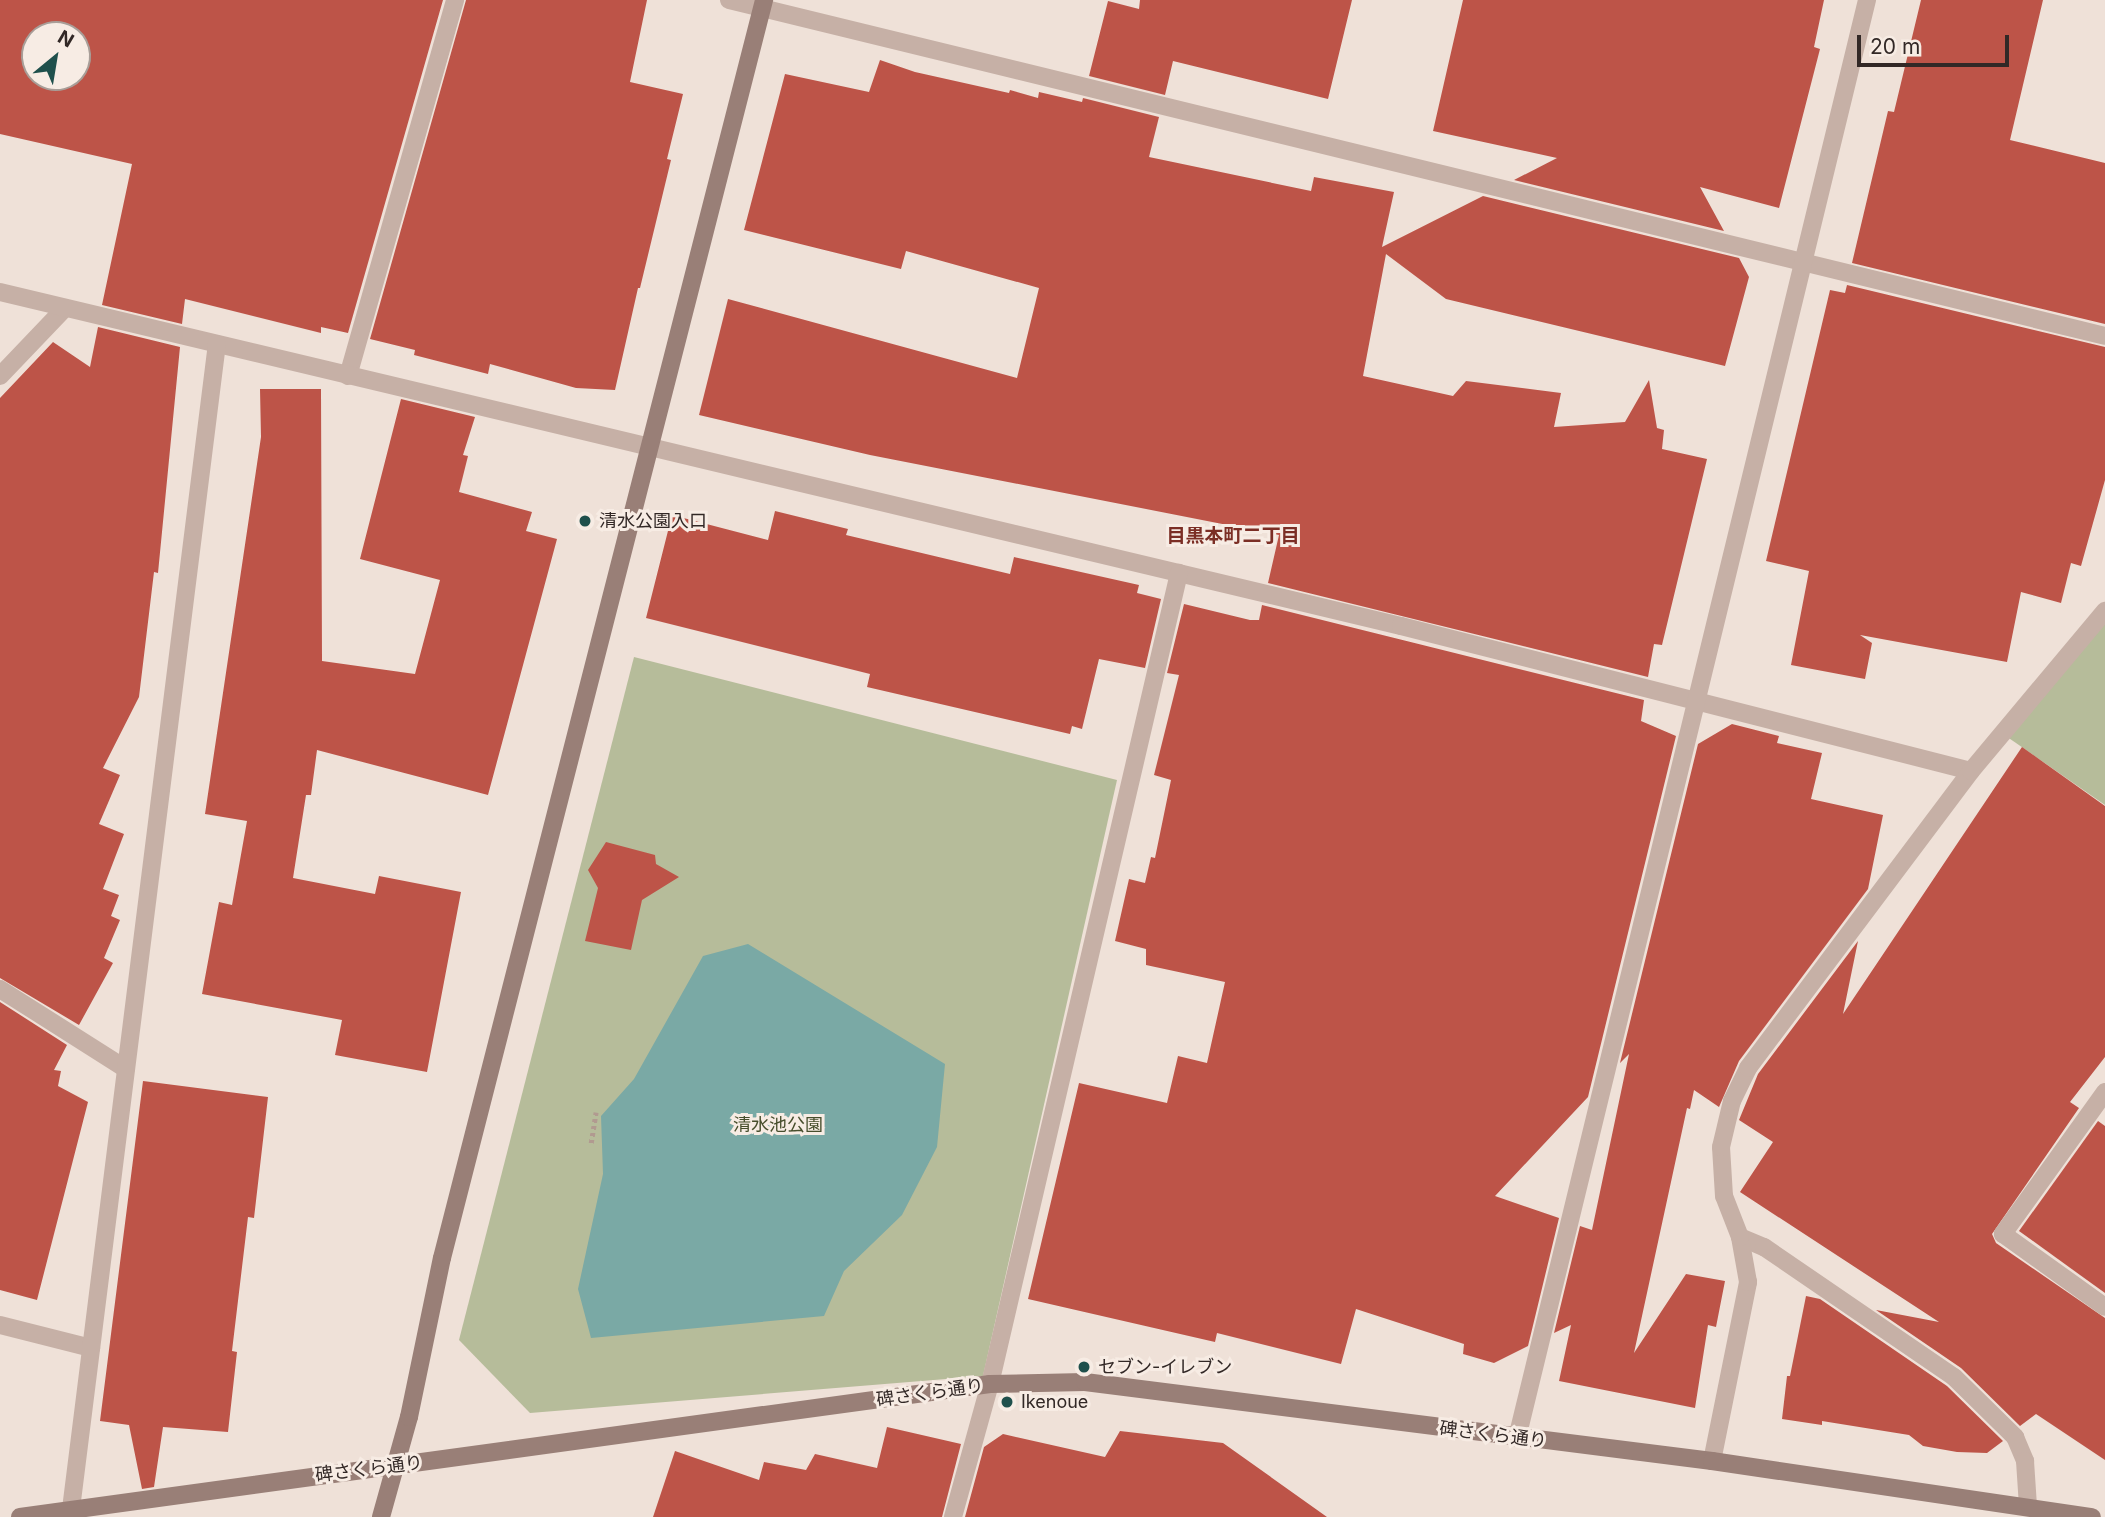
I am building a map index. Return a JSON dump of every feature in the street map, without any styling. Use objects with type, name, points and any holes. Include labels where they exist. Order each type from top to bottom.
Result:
[{"type":"street","points":[[348,376],[455,0]]},
{"type":"street","points":[[729,0],[763,4],[2105,336]]},
{"type":"street","points":[[1517,1438],[1867,0]]},
{"type":"street","points":[[381,1517],[396,1466],[442,1258],[763,4]]},
{"type":"street","points":[[0,292],[1179,573],[1697,700],[1971,771]]},
{"type":"street","points":[[0,376],[65,308]]},
{"type":"street","points":[[71,1509],[217,344]]},
{"type":"street","points":[[953,1517],[990,1384],[1179,573]]},
{"type":"street","points":[[1712,1461],[1748,1282],[1740,1237],[1724,1196],[1721,1147],[1732,1101],[1756,1057],[1971,771],[2105,611]]},
{"type":"street","points":[[0,989],[126,1069]]},
{"type":"street","points":[[2105,1092],[2003,1234],[2105,1307]]},
{"type":"street","points":[[1740,1237],[1765,1247],[1954,1377],[2015,1437],[2025,1461],[2028,1506]]},
{"type":"street","points":[[0,1325],[91,1348]]},
{"type":"street","name":"碑さくら通り","points":[[20,1517],[990,1384],[1084,1382],[1712,1461],[2092,1517]]},
{"type":"path","points":[[591,1143],[596,1112]]},
{"type":"green space","points":[[2105,611],[2105,805],[2003,734]]},
{"type":"green space","name":"清水池公園","points":[[634,657],[1117,780],[983,1376],[530,1413],[459,1340]]},
{"type":"water","points":[[748,944],[945,1064],[937,1147],[902,1215],[844,1271],[824,1316],[591,1338],[578,1289],[603,1174],[601,1116],[634,1079],[703,956]]},
{"type":"building","points":[[0,0],[443,0],[348,333],[321,327],[321,333],[185,299],[182,324],[102,305],[132,164],[0,134]]},
{"type":"building","points":[[466,0],[647,0],[630,82],[683,94],[667,159],[671,160],[615,390],[576,388],[490,364],[488,374],[414,355],[415,350],[370,339]]},
{"type":"building","points":[[1140,0],[1352,0],[1328,99],[1173,61],[1165,95],[1089,76],[1108,1],[1139,9]]},
{"type":"building","points":[[1463,0],[1824,0],[1814,47],[1820,49],[1779,208],[1700,187],[1724,231],[1514,180],[1557,158],[1433,131]]},
{"type":"building","points":[[1921,0],[2043,0],[2010,140],[2105,163],[2105,324],[1852,263],[1888,111],[1894,112]]},
{"type":"building","points":[[880,60],[915,72],[1009,93],[1010,90],[1038,98],[1039,92],[1082,102],[1083,98],[1159,117],[1149,157],[1311,191],[1314,177],[1394,192],[1382,247],[1483,196],[1739,258],[1749,277],[1725,366],[1446,299],[1386,254],[1363,376],[1453,396],[1466,381],[1561,393],[1554,427],[1625,422],[1649,380],[1657,428],[1664,430],[1662,449],[1707,459],[1662,645],[1654,644],[1648,677],[1268,583],[1279,535],[870,455],[699,415],[728,299],[1017,378],[1039,288],[906,251],[901,269],[744,230],[785,74],[869,92]]},
{"type":"building","points":[[1847,285],[2105,347],[2105,480],[2081,566],[2071,563],[2061,603],[2021,592],[2007,662],[1860,635],[1872,643],[1865,679],[1791,665],[1809,571],[1766,561],[1830,290],[1845,293]]},
{"type":"building","points":[[98,327],[180,347],[158,573],[154,572],[139,697],[103,768],[120,775],[99,824],[124,834],[103,889],[119,895],[111,916],[120,920],[104,958],[113,963],[79,1025],[0,978],[0,398],[53,342],[90,367]]},
{"type":"building","points":[[260,389],[321,389],[322,661],[415,674],[440,580],[360,559],[401,399],[475,417],[463,455],[468,456],[459,492],[532,512],[526,531],[557,539],[488,795],[317,750],[311,795],[306,795],[293,878],[375,894],[379,876],[461,892],[427,1072],[335,1055],[342,1020],[202,994],[219,902],[232,905],[247,821],[205,814],[261,437]]},
{"type":"building","points":[[775,511],[848,529],[846,535],[1010,574],[1014,557],[1139,585],[1137,593],[1161,599],[1145,668],[1099,659],[1082,729],[1072,726],[1070,734],[867,687],[870,674],[646,618],[672,515],[768,540]]},
{"type":"building","points":[[1184,604],[1250,620],[1259,620],[1262,605],[1644,700],[1641,721],[1676,736],[1588,1097],[1495,1196],[1559,1218],[1528,1346],[1494,1363],[1463,1354],[1464,1344],[1356,1309],[1341,1364],[1217,1333],[1215,1342],[1028,1299],[1079,1083],[1167,1103],[1178,1056],[1207,1063],[1225,982],[1146,965],[1146,949],[1115,941],[1129,879],[1145,883],[1151,857],[1155,858],[1171,780],[1154,775],[1179,675],[1167,673]]},
{"type":"building","points":[[1732,724],[1779,736],[1777,743],[1822,753],[1811,799],[1883,815],[1868,889],[1739,1061],[1719,1107],[1694,1090],[1690,1109],[1687,1108],[1634,1353],[1686,1274],[1725,1281],[1716,1327],[1708,1325],[1695,1408],[1559,1381],[1571,1325],[1554,1333],[1580,1226],[1592,1230],[1629,1054],[1620,1063],[1698,744]]},
{"type":"building","points":[[2022,747],[2105,806],[2105,1057],[2070,1102],[2079,1108],[1992,1234],[1996,1243],[2105,1318],[2105,1460],[2036,1414],[2020,1426],[1961,1368],[1876,1310],[1939,1322],[1740,1192],[1773,1142],[1739,1120],[1758,1074],[1858,941],[1843,1014]]},
{"type":"building","points":[[606,842],[655,855],[656,864],[679,877],[642,900],[631,950],[585,941],[598,888],[588,870]]},
{"type":"building","points":[[0,1002],[67,1045],[54,1070],[61,1071],[58,1086],[88,1102],[37,1300],[0,1290]]},
{"type":"building","points":[[143,1081],[268,1097],[254,1218],[248,1217],[232,1351],[237,1352],[228,1432],[163,1427],[154,1487],[142,1489],[129,1425],[100,1421]]},
{"type":"building","points":[[2098,1121],[2105,1126],[2105,1293],[2019,1231]]},
{"type":"building","points":[[1806,1296],[1820,1299],[1947,1386],[2003,1441],[1987,1453],[1957,1452],[1923,1446],[1909,1435],[1822,1421],[1822,1425],[1782,1419],[1787,1376],[1790,1376]]},
{"type":"building","points":[[887,1427],[961,1444],[942,1517],[653,1517],[675,1451],[759,1480],[764,1462],[806,1470],[815,1454],[877,1468]]},
{"type":"building","points":[[1120,1431],[1223,1443],[1327,1517],[965,1517],[984,1447],[1003,1434],[1105,1457]]},
{"type":"place","name":"清水公園入口","points":[[585,521]]},
{"type":"place","name":"セブン-イレブン","points":[[1084,1367]]},
{"type":"place","name":"Ikenoue","points":[[1007,1402]]},
{"type":"district","name":"目黒本町二丁目","points":[[1233,536]]}]
